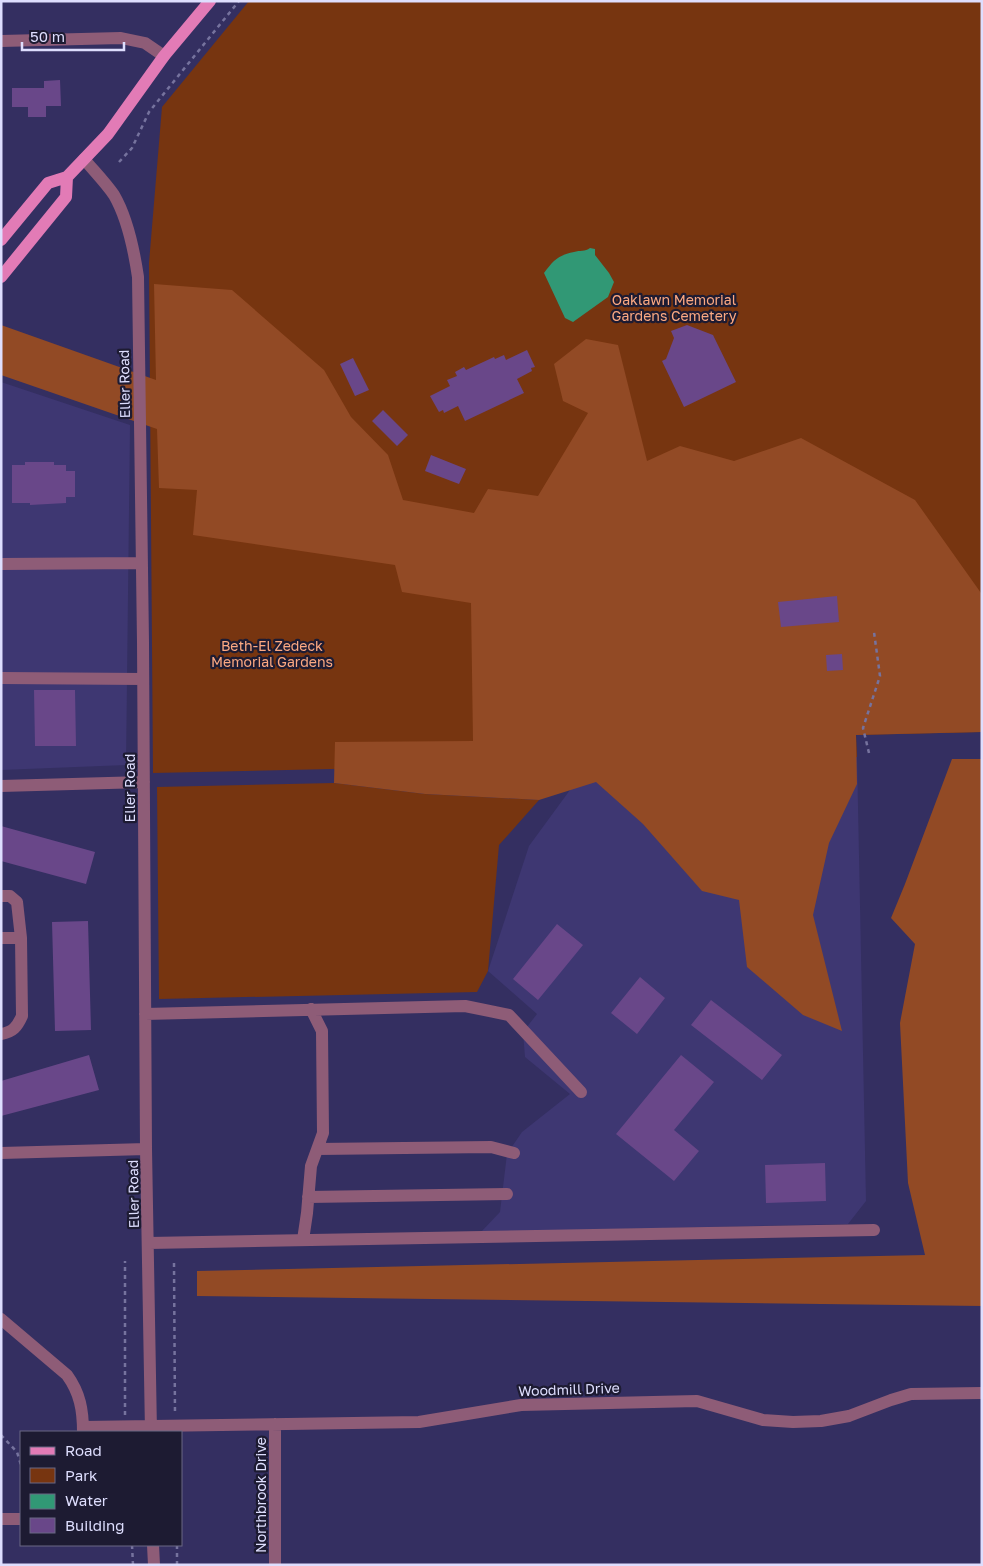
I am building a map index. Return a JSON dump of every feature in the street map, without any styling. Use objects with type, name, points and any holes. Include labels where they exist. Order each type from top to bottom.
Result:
[{"type":"main road","points":[[1,240],[48,183],[67,178],[108,134],[164,56],[210,1]]},
{"type":"main road","points":[[3,272],[66,197],[67,178]]},
{"type":"street","points":[[1,41],[121,38],[145,43],[164,56]]},
{"type":"street","name":"Eller Road","points":[[84,159],[119,204],[126,223],[138,277],[146,1149],[151,1429]]},
{"type":"street","points":[[1,564],[141,563]]},
{"type":"street","points":[[1,678],[143,679]]},
{"type":"street","points":[[1,786],[144,782]]},
{"type":"street","points":[[1,896],[10,896],[17,902],[21,938],[22,1016],[18,1026],[10,1032],[1,1034]]},
{"type":"street","points":[[1,938],[21,938]]},
{"type":"street","points":[[145,1014],[464,1006],[509,1015],[581,1092]]},
{"type":"street","points":[[303,1240],[311,1166],[323,1133],[322,1031],[311,1009]]},
{"type":"street","points":[[318,1148],[492,1147],[514,1153]]},
{"type":"street","points":[[1,1153],[146,1149]]},
{"type":"street","points":[[308,1197],[507,1194]]},
{"type":"street","points":[[149,1243],[874,1230]]},
{"type":"street","points":[[1,1319],[67,1375],[79,1395],[82,1408],[83,1430]]},
{"type":"street","name":"Woodmill Drive","points":[[83,1430],[419,1422],[521,1405],[697,1401],[763,1420],[812,1422],[849,1416],[911,1394],[982,1393]]},
{"type":"street","name":"Northbrook Drive","points":[[275,1424],[275,1565]]},
{"type":"street","points":[[1,1519],[20,1519]]},
{"type":"street","points":[[153,1546],[154,1565]]},
{"type":"path","points":[[119,162],[132,148],[143,122],[152,107],[239,1]]},
{"type":"path","points":[[869,753],[863,728],[880,676],[874,632]]},
{"type":"path","points":[[124,1410],[125,1261]]},
{"type":"path","points":[[174,1263],[175,1403]]},
{"type":"path","points":[[1,1435],[17,1452],[20,1462]]},
{"type":"path","points":[[132,1546],[132,1565]]},
{"type":"path","points":[[177,1546],[177,1565]]},
{"type":"shaded area","points":[[154,284],[232,290],[324,370],[351,417],[388,455],[403,500],[474,513],[488,489],[538,496],[588,413],[563,401],[554,364],[586,339],[618,345],[647,461],[680,446],[734,461],[801,438],[915,500],[981,593],[982,732],[856,735],[857,784],[829,843],[813,915],[842,1031],[803,1015],[747,967],[739,900],[702,891],[643,824],[596,782],[539,800],[425,794],[334,783],[335,742],[473,741],[471,603],[402,592],[395,565],[193,535],[197,490],[159,488],[157,429],[1,375],[1,325],[156,380]]},
{"type":"shaded area","points":[[1,382],[130,425],[126,765],[1,770]]},
{"type":"shaded area","points":[[857,757],[866,1201],[848,1224],[481,1232],[500,1212],[507,1154],[522,1132],[570,1094],[525,1057],[523,1032],[537,1014],[488,971],[529,846],[589,764]]},
{"type":"shaded area","points":[[952,759],[982,759],[982,1306],[197,1296],[197,1271],[925,1255],[908,1183],[900,1023],[915,944],[891,918]]},
{"type":"green space","name":"Oaklawn Memorial Gardens Cemetery","points":[[249,1],[982,1],[982,732],[856,735],[857,757],[153,773],[149,263],[162,107]]},
{"type":"green space","points":[[334,783],[425,794],[539,800],[499,845],[488,971],[477,992],[159,999],[157,787]]},
{"type":"water","points":[[590,248],[595,249],[595,255],[614,282],[608,297],[573,322],[565,318],[544,273],[560,257],[568,253]]},
{"type":"building","points":[[60,80],[61,106],[46,106],[46,117],[28,117],[28,107],[12,107],[12,88],[44,88],[44,81]]},
{"type":"building","points":[[687,325],[713,335],[736,382],[684,407],[662,361],[666,359],[674,338],[671,331]]},
{"type":"building","points":[[527,350],[535,367],[531,368],[532,371],[517,379],[524,393],[465,421],[458,406],[444,413],[443,410],[439,412],[430,396],[450,386],[447,380],[457,376],[455,372],[464,367],[466,370],[494,357],[495,359],[504,355],[506,360]]},
{"type":"building","points":[[353,358],[369,390],[355,396],[340,364]]},
{"type":"building","points":[[383,410],[408,435],[397,446],[372,421]]},
{"type":"building","points":[[431,455],[466,469],[459,484],[425,471]]},
{"type":"building","points":[[25,462],[54,462],[54,465],[66,465],[66,471],[75,471],[75,497],[66,497],[66,503],[30,505],[30,503],[12,503],[12,465],[25,465]]},
{"type":"building","points":[[837,596],[839,622],[781,627],[778,602]]},
{"type":"building","points":[[842,654],[843,670],[827,671],[826,655]]},
{"type":"building","points":[[34,690],[75,690],[76,746],[35,746]]},
{"type":"building","points":[[1,826],[95,852],[86,884],[1,861]]},
{"type":"building","points":[[88,921],[91,1030],[55,1031],[52,922]]},
{"type":"building","points":[[557,924],[583,945],[538,1000],[513,979]]},
{"type":"building","points":[[640,977],[665,998],[637,1034],[611,1013]]},
{"type":"building","points":[[711,1000],[782,1055],[762,1080],[691,1025]]},
{"type":"building","points":[[89,1055],[99,1090],[1,1116],[1,1081]]},
{"type":"building","points":[[681,1055],[714,1082],[674,1130],[699,1151],[674,1181],[616,1134]]},
{"type":"building","points":[[825,1163],[826,1201],[766,1203],[765,1165]]},
{"type":"park label","name":"Beth-El Zedeck Memorial Gardens","points":[[272,654]]}]
